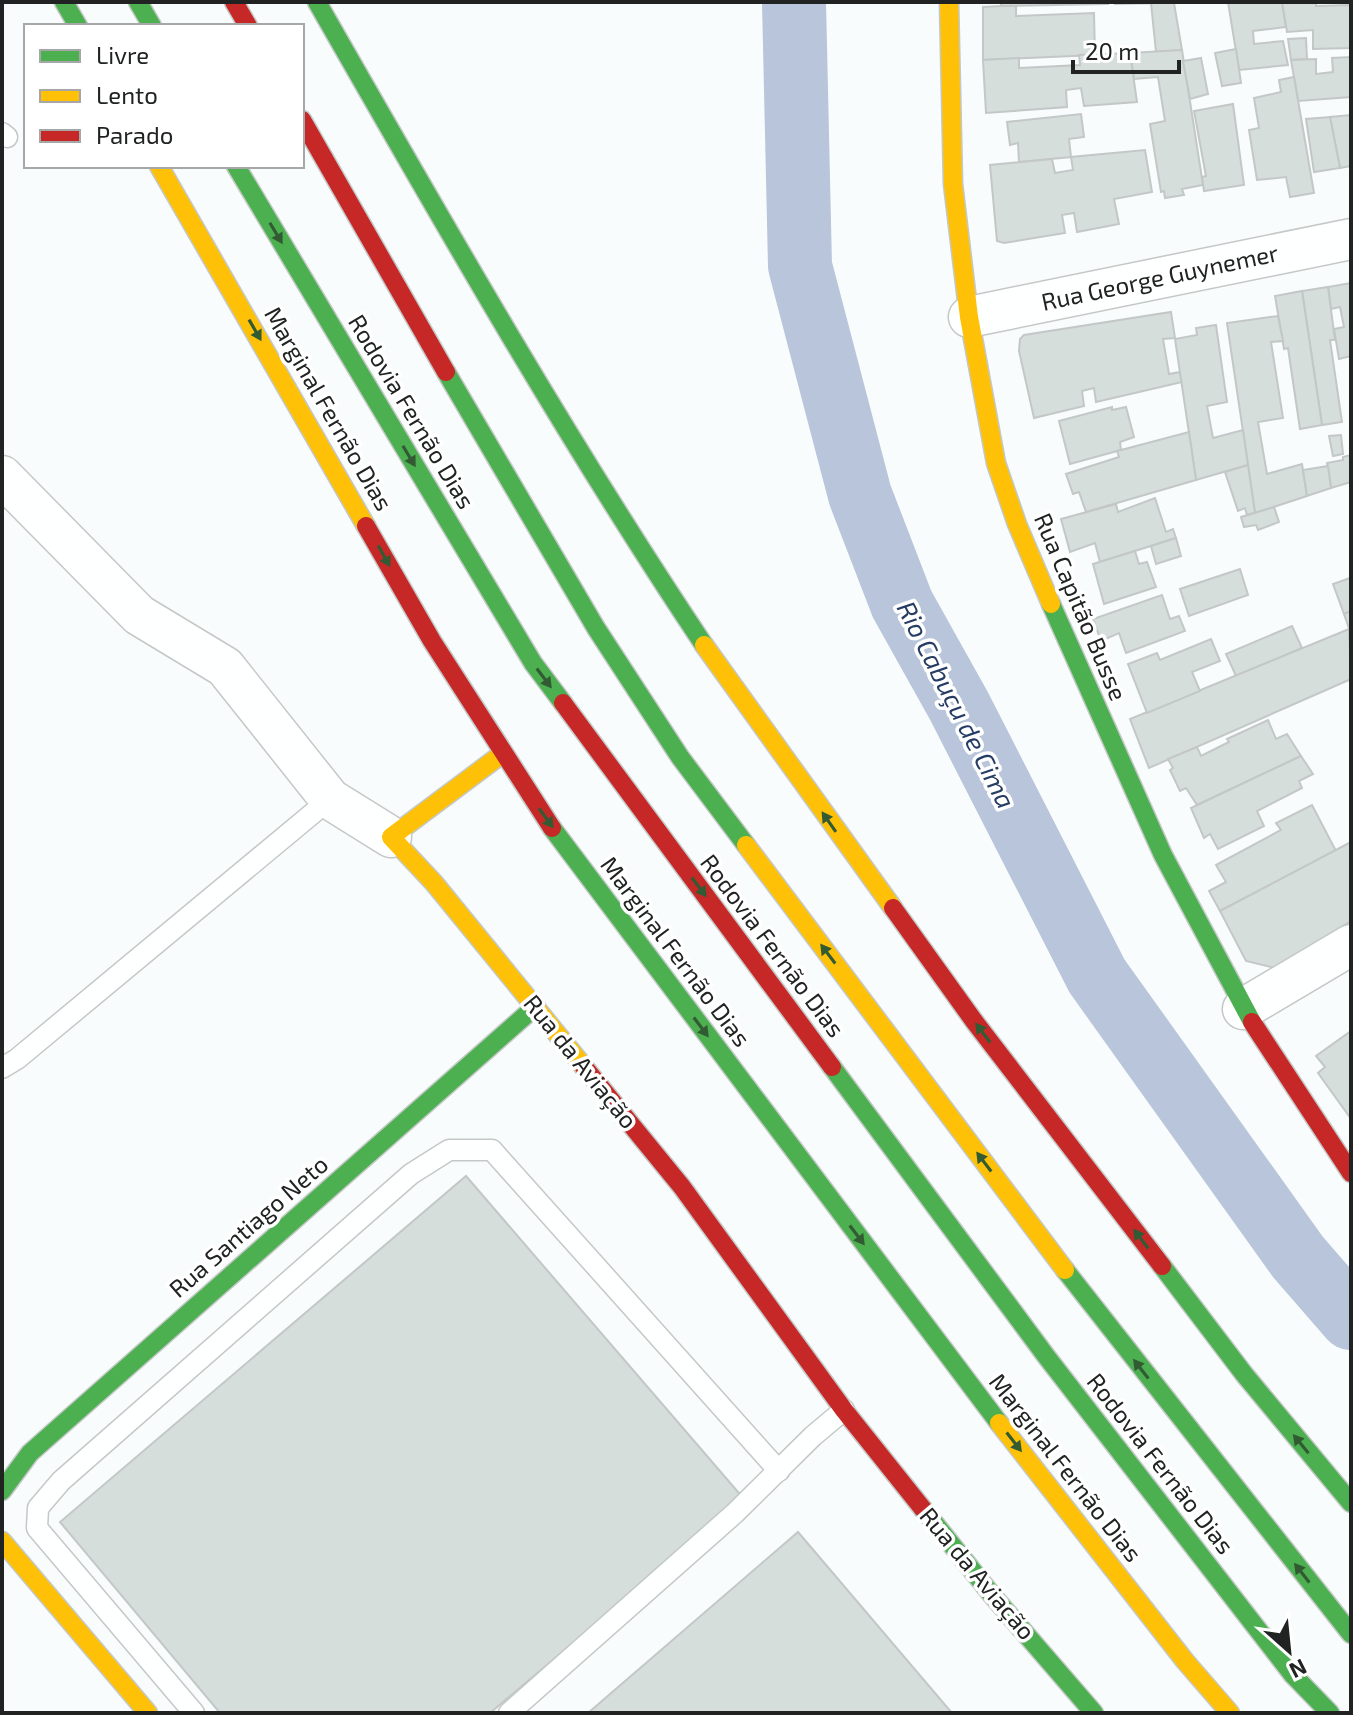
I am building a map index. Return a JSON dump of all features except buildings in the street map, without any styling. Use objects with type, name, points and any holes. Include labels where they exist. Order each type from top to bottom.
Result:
[{"type":"main road","points":[[64,2],[77,24]]},
{"type":"main road","points":[[138,2],[151,24]]},
{"type":"main road","points":[[234,2],[247,24]]},
{"type":"main road","points":[[317,2],[441,219],[575,442],[655,572],[714,660],[974,1021],[1244,1374],[1351,1503]]},
{"type":"main road","name":"Rua Capitão Busse","points":[[949,2],[953,184],[969,317],[996,463],[1017,524],[1063,633],[1163,855],[1243,1009],[1351,1173]]},
{"type":"main road","name":"Rodovia Fernão Dias","points":[[304,123],[521,503],[596,628],[680,757],[1094,1309],[1351,1634]]},
{"type":"main road","name":"Marginal Fernão Dias","points":[[160,168],[432,641],[537,808],[940,1347],[1185,1661],[1230,1713]]},
{"type":"main road","name":"Rodovia Fernão Dias","points":[[237,168],[533,663],[1046,1356],[1293,1675],[1330,1713]]},
{"type":"main road","points":[[391,837],[502,754]]},
{"type":"main road","name":"Rua da Aviação","points":[[391,837],[434,883],[682,1187],[844,1410],[992,1595],[1094,1713]]},
{"type":"main road","name":"Rua Santiago Neto","points":[[2,1491],[30,1453],[536,1006]]},
{"type":"main road","points":[[2,1541],[148,1713]]},
{"type":"street","name":"Rua George Guynemer","points":[[969,317],[1351,239]]},
{"type":"street","name":"Rua da Aviação","points":[[2,476],[139,615],[225,667],[330,799],[391,837]]},
{"type":"street","points":[[1243,1009],[1351,945]]},
{"type":"lane","points":[[2,1068],[17,1059],[330,799]]},
{"type":"lane","points":[[194,1713],[37,1528],[38,1508],[61,1481],[400,1184],[449,1150],[492,1150],[779,1471]]},
{"type":"lane","points":[[509,1713],[844,1410]]},
{"type":"waterway","name":"Rio Cabuçu de Cima","points":[[794,2],[800,266],[860,495],[902,604],[959,706],[1097,976],[1298,1257],[1351,1318]]},
{"type":"traffic: fast","points":[[64,2],[77,24]]},
{"type":"traffic: fast","points":[[138,2],[151,24]]},
{"type":"traffic: fast","points":[[317,2],[553,407],[704,645]]},
{"type":"traffic: fast","points":[[237,168],[533,663],[563,703]]},
{"type":"traffic: fast","points":[[446,372],[596,628],[680,757],[746,845]]},
{"type":"traffic: fast","points":[[1051,604],[1163,855],[1252,1022]]},
{"type":"traffic: fast","points":[[552,828],[999,1423]]},
{"type":"traffic: fast","points":[[2,1491],[30,1453],[536,1006]]},
{"type":"traffic: fast","points":[[832,1067],[1046,1356],[1293,1675],[1330,1713]]},
{"type":"traffic: fast","points":[[1162,1266],[1244,1374],[1351,1503]]},
{"type":"traffic: fast","points":[[1065,1270],[1351,1634]]},
{"type":"traffic: fast","points":[[923,1509],[1094,1713]]},
{"type":"traffic: slow","points":[[949,2],[953,184],[969,317],[996,463],[1017,524],[1051,604]]},
{"type":"traffic: slow","points":[[160,168],[366,526]]},
{"type":"traffic: slow","points":[[704,645],[893,908]]},
{"type":"traffic: slow","points":[[502,754],[391,837],[434,883],[584,1067]]},
{"type":"traffic: slow","points":[[746,845],[1065,1270]]},
{"type":"traffic: slow","points":[[999,1423],[1185,1661],[1230,1713]]},
{"type":"traffic: slow","points":[[2,1541],[148,1713]]},
{"type":"traffic: jam","points":[[234,2],[247,24]]},
{"type":"traffic: jam","points":[[304,124],[446,372]]},
{"type":"traffic: jam","points":[[366,526],[432,641],[552,828]]},
{"type":"traffic: jam","points":[[563,703],[832,1067]]},
{"type":"traffic: jam","points":[[893,908],[974,1021],[1162,1266]]},
{"type":"traffic: jam","points":[[1252,1022],[1351,1173]]},
{"type":"traffic: jam","points":[[584,1067],[682,1187],[844,1410],[923,1509]]}]
